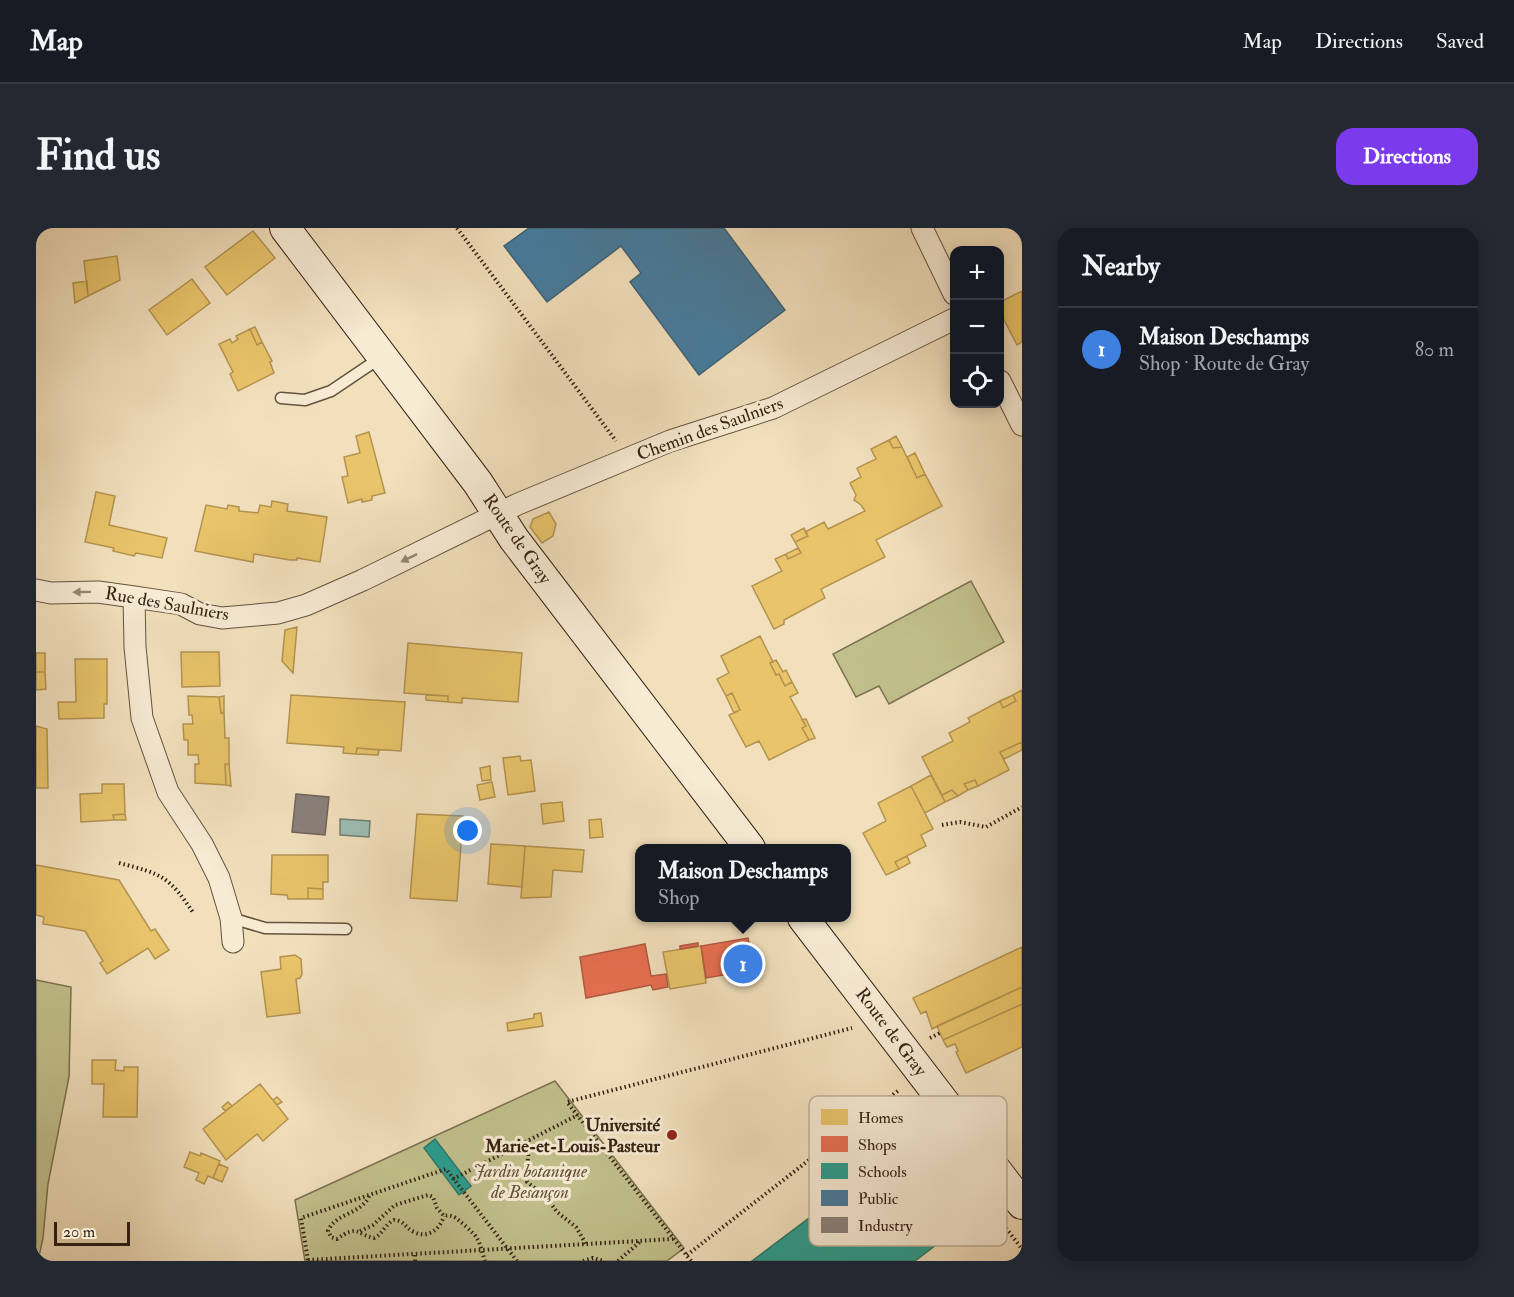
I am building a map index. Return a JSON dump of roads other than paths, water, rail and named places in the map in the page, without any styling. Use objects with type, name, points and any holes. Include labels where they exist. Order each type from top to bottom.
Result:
[{"type":"main road","name":"Route de Gray","points":[[285,228],[478,483],[514,539],[746,844]]},
{"type":"main road","name":"Route de Gray","points":[[806,922],[939,1096]]},
{"type":"main road","name":"Route de Gray","points":[[1007,1185],[1022,1204]]},
{"type":"street","points":[[922,228],[950,286]]},
{"type":"street","name":"Chemin des Saulniers","points":[[462,533],[498,514],[670,441],[773,408],[950,321]]},
{"type":"street","points":[[1004,391],[1022,425]]},
{"type":"street","name":"Rue des Saulniers","points":[[36,590],[51,593],[98,592],[181,604],[200,614],[222,618],[278,613],[306,606],[462,533]]},
{"type":"street","points":[[134,597],[135,647],[142,717],[168,792],[206,852],[219,878],[231,918],[233,942]]},
{"type":"lane","points":[[281,398],[305,400],[332,391],[382,357]]},
{"type":"lane","points":[[231,918],[265,928],[346,929]]},
{"type":"lane","points":[[929,1096],[935,1091]]},
{"type":"water","points":[[340,819],[370,821],[369,837],[340,835]]},
{"type":"place","name":"Maison Deschamps","points":[[743,964]]},
{"type":"place","name":"Université Marie-et-Louis-Pasteur","points":[[672,1135]]},
{"type":"park label","name":"Jardin botanique de Besançon","points":[[530,1181]]}]
